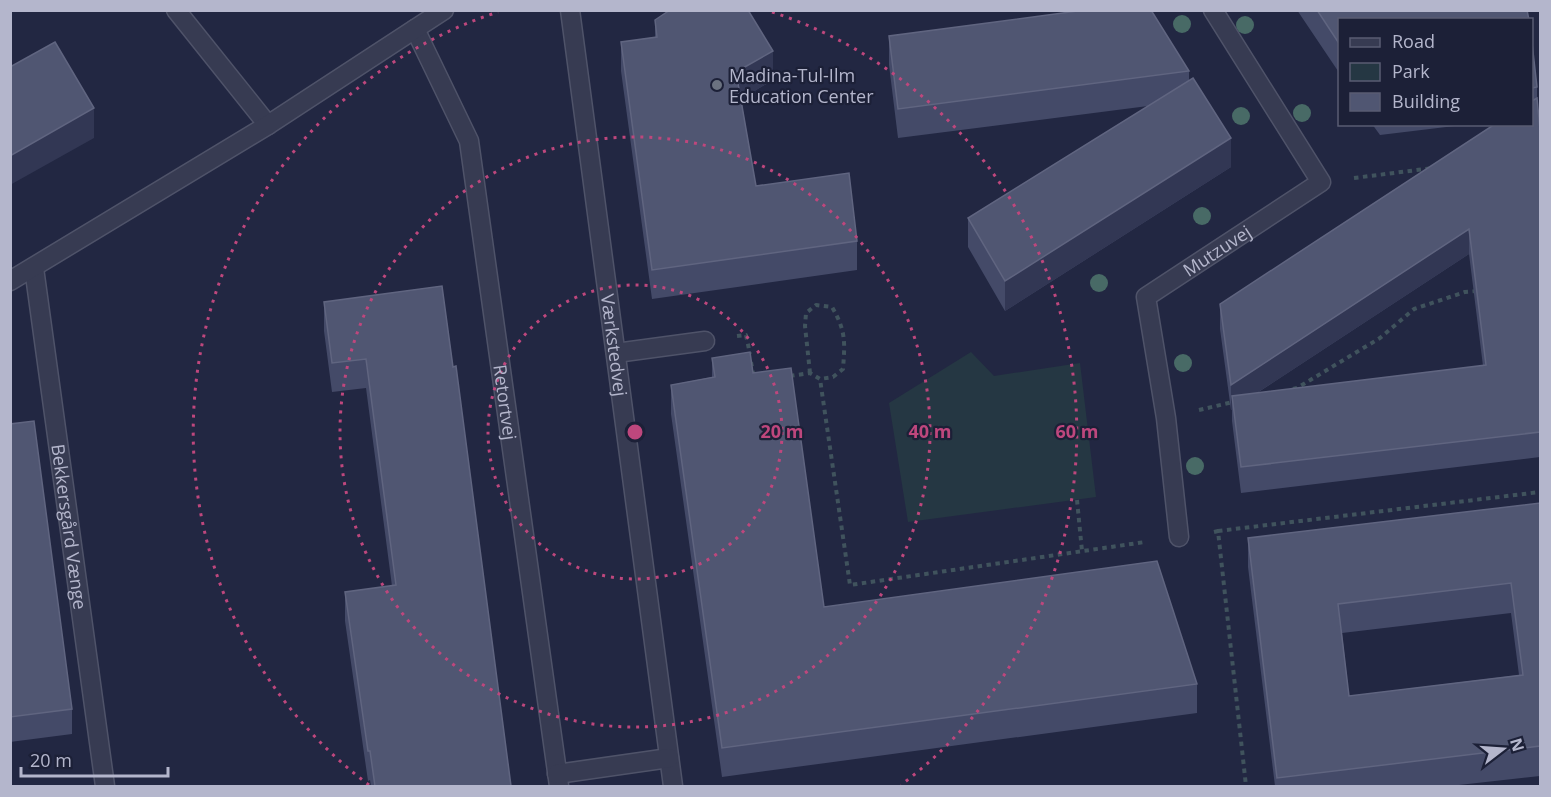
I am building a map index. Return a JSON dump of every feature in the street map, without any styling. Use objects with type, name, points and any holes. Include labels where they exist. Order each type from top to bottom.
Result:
[{"type":"street","points":[[176,10],[268,125]]},
{"type":"street","points":[[10,281],[268,125],[444,10]]},
{"type":"street","name":"Værkstedvej","points":[[570,10],[673,786]]},
{"type":"street","points":[[1213,10],[1321,182]]},
{"type":"street","name":"Retortvej","points":[[415,29],[469,141],[558,780]]},
{"type":"street","name":"Mutzuvej","points":[[1179,537],[1166,418],[1146,297],[1321,182]]},
{"type":"street","name":"Bekkersgård Vænge","points":[[34,268],[105,786]]},
{"type":"street","points":[[616,353],[705,341]]},
{"type":"street","points":[[558,780],[669,758]]},
{"type":"path","points":[[1321,182],[1437,168]]},
{"type":"path","points":[[1286,390],[1297,388],[1380,338],[1414,309],[1465,292],[1488,290]]},
{"type":"path","points":[[788,376],[810,373],[820,379],[833,377],[843,369],[845,345],[842,324],[832,307],[816,305],[806,313],[805,326],[810,373]]},
{"type":"path","points":[[705,341],[746,335],[754,380]]},
{"type":"path","points":[[820,379],[850,585],[1218,531],[1540,492]]},
{"type":"path","points":[[1166,418],[1243,399]]},
{"type":"path","points":[[1077,500],[1082,551]]},
{"type":"path","points":[[1218,531],[1246,786]]},
{"type":"green space","points":[[971,352],[994,376],[1080,363],[1096,497],[908,522],[889,403]]},
{"type":"building","points":[[670,10],[748,10],[773,51],[736,72],[756,186],[849,173],[857,241],[652,270],[621,42],[657,37],[655,20]]},
{"type":"building","points":[[1085,10],[1151,10],[1189,71],[898,109],[889,36]]},
{"type":"building","points":[[1317,10],[1527,10],[1529,18],[1338,18],[1338,42]]},
{"type":"building","points":[[55,42],[94,108],[10,156],[10,67]]},
{"type":"building","points":[[1533,52],[1537,87],[1533,88]]},
{"type":"building","points":[[1193,78],[1231,138],[1005,281],[968,218]]},
{"type":"building","points":[[1537,98],[1540,129],[1540,432],[1241,467],[1232,396],[1486,365],[1469,229],[1231,385],[1220,304],[1492,126],[1533,126],[1533,100]]},
{"type":"building","points":[[442,286],[453,367],[456,366],[511,786],[375,786],[345,592],[396,585],[366,359],[332,363],[324,302]]},
{"type":"building","points":[[750,352],[753,373],[791,368],[824,607],[1157,561],[1197,684],[722,748],[671,385],[715,377],[712,358]]},
{"type":"building","points":[[34,421],[72,709],[10,717],[10,424]]},
{"type":"building","points":[[1540,503],[1540,746],[1277,778],[1248,538]],"holes":[[[1511,583],[1523,675],[1349,696],[1338,604]]]},
{"type":"place","name":"Madina-Tul-Ilm Education Center","points":[[717,85]]}]
